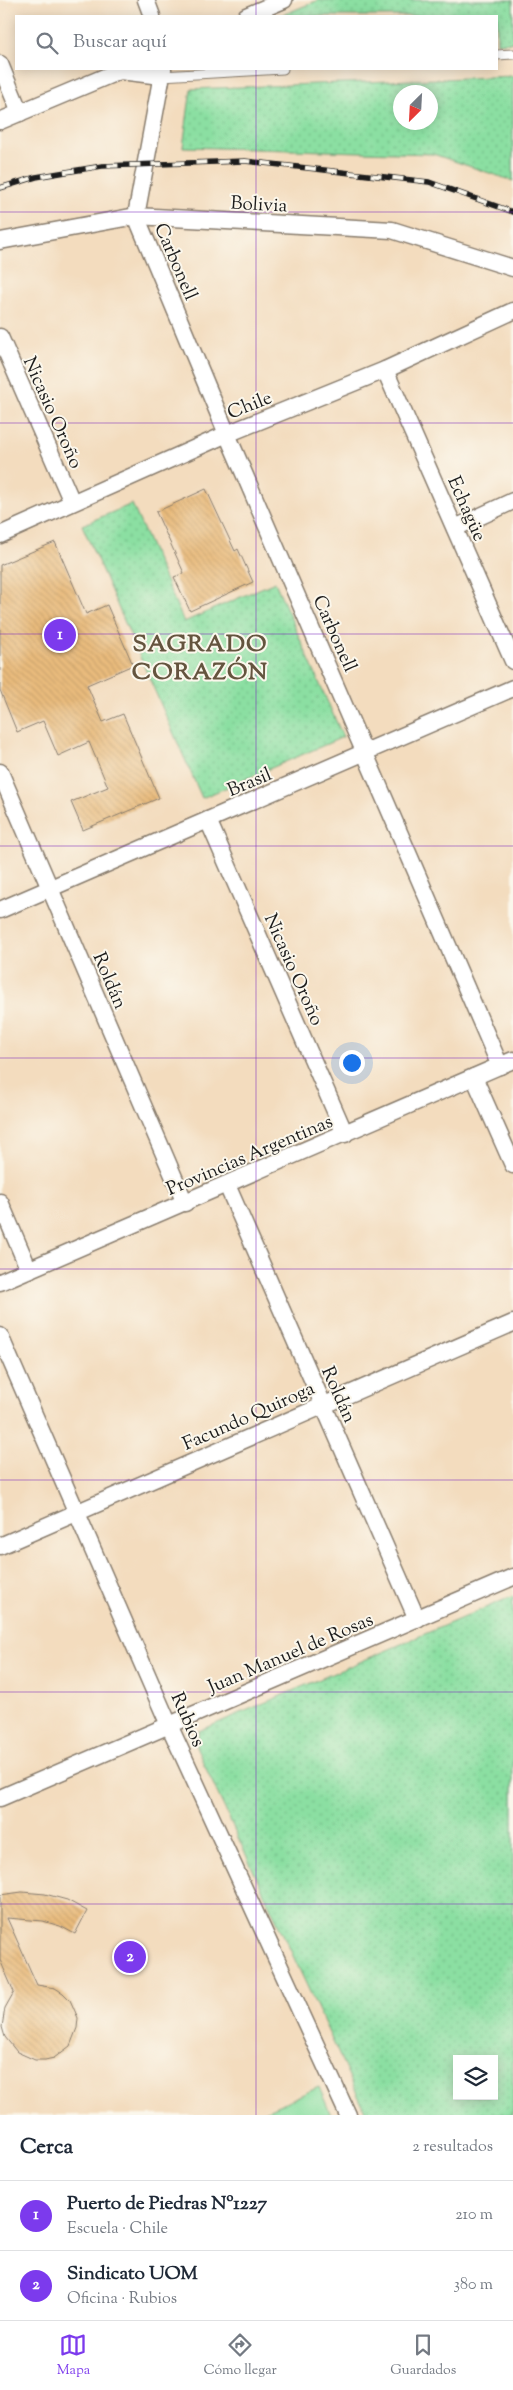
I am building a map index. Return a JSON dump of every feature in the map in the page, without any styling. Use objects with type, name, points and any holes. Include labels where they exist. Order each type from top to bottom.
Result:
[{"type":"street","points":[[146,0],[152,15]]},
{"type":"street","points":[[248,15],[284,0]]},
{"type":"street","points":[[0,64],[20,113]]},
{"type":"street","points":[[0,122],[122,70],[162,73],[136,216]]},
{"type":"street","name":"Bolivia","points":[[0,241],[136,216],[392,230],[513,268]]},
{"type":"street","name":"Carbonell","points":[[136,216],[227,434],[366,752],[506,1063]]},
{"type":"street","name":"Chile","points":[[0,535],[227,434],[385,370],[513,311]]},
{"type":"street","name":"Nicasio Oroño","points":[[0,337],[72,502]]},
{"type":"street","name":"Echagüe","points":[[385,370],[513,661]]},
{"type":"street","points":[[455,528],[513,501]]},
{"type":"street","name":"Brasil","points":[[0,910],[513,688]]},
{"type":"street","name":"Roldán","points":[[0,772],[185,1203]]},
{"type":"street","name":"Nicasio Oroño","points":[[208,820],[345,1134]]},
{"type":"street","name":"Provincias Argentinas","points":[[0,1282],[506,1063]]},
{"type":"street","points":[[474,1077],[513,1165]]},
{"type":"street","name":"Roldán","points":[[227,1185],[417,1619]]},
{"type":"street","points":[[0,1202],[28,1270]]},
{"type":"street","name":"Facundo Quiroga","points":[[0,1546],[513,1323]]},
{"type":"street","name":"Rubios","points":[[0,1336],[169,1725],[348,2115]]},
{"type":"street","name":"Juan Manuel de Rosas","points":[[0,1798],[513,1577]]},
{"type":"lane","points":[[498,55],[513,54]]},
{"type":"lane","points":[[162,73],[253,70]]},
{"type":"green space","points":[[319,0],[513,0],[513,42],[498,43],[498,15],[282,15]]},
{"type":"green space","points":[[513,76],[513,181],[433,154],[183,147],[191,89]]},
{"type":"green space","points":[[132,504],[184,622],[275,582],[343,737],[202,798],[82,525]]},
{"type":"green space","points":[[513,1596],[513,2115],[367,2115],[196,1747],[199,1731]]},
{"type":"green space","points":[[319,2087],[331,2115],[256,2115]]},
{"type":"building","points":[[206,489],[235,551],[238,549],[253,582],[190,611],[174,577],[184,573],[156,512]]},
{"type":"building","points":[[55,542],[86,614],[107,605],[133,665],[87,685],[103,722],[123,714],[159,798],[83,830],[71,802],[108,787],[89,742],[58,756],[43,721],[17,732],[0,690],[0,565]]},
{"type":"building","points":[[22,1892],[45,1894],[67,1900],[87,1911],[75,1934],[60,1926],[43,1921],[7,1918],[37,1985],[55,1988],[63,1993],[70,2000],[78,2018],[77,2028],[70,2046],[54,2058],[45,2060],[35,2060],[17,2052],[5,2037],[2,2027],[5,2008],[14,1992],[0,1960],[0,1895]]},
{"type":"railway","points":[[0,188],[36,177],[102,166],[245,161],[429,182],[513,212]]},
{"type":"place","name":"Puerto de Piedras Nº1227","points":[[60,635]]},
{"type":"place","name":"Sindicato UOM","points":[[130,1957]]},
{"type":"district","name":"SAGRADO CORAZÓN","points":[[200,657]]}]
